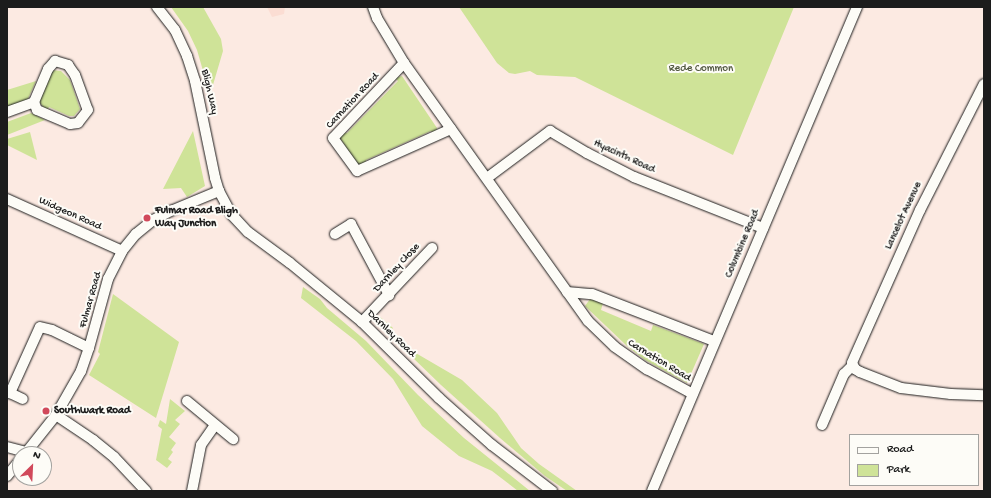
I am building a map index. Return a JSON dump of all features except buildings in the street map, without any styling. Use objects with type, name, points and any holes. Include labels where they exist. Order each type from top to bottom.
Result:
[{"type":"street","name":"Bligh Way","points":[[157,7],[174,30],[188,56],[195,81],[219,191]]},
{"type":"street","name":"Carnation Road","points":[[373,7],[377,18],[404,63],[588,321],[615,347],[646,369],[693,394]]},
{"type":"street","name":"Columbine Road","points":[[652,491],[857,7]]},
{"type":"street","points":[[7,112],[34,102],[48,69],[56,61],[68,65],[75,75],[88,110],[78,122],[70,124],[37,110],[34,102]]},
{"type":"street","name":"Carnation Road","points":[[404,63],[333,138],[357,171],[451,129]]},
{"type":"street","name":"Lancelot Avenue","points":[[822,425],[845,373],[852,363],[920,210],[984,84]]},
{"type":"street","name":"Hyacinth Road","points":[[487,178],[550,131],[587,153],[634,177],[763,228]]},
{"type":"street","name":"Fulmar Road","points":[[31,446],[56,415],[81,371],[108,279],[122,251],[136,234],[153,220],[219,191]]},
{"type":"street","name":"Darnley Road","points":[[219,191],[232,215],[248,232],[362,322],[451,408],[492,445],[552,491]]},
{"type":"street","name":"Widgeon Road","points":[[7,200],[122,251]]},
{"type":"street","points":[[335,234],[351,224],[389,295]]},
{"type":"street","name":"Darnley Close","points":[[362,322],[432,248]]},
{"type":"street","points":[[567,292],[592,294],[714,342]]},
{"type":"street","points":[[23,399],[8,392],[40,327],[52,330],[89,348]]},
{"type":"street","points":[[852,363],[864,374],[901,388],[984,396]]},
{"type":"street","points":[[187,401],[233,439]]},
{"type":"street","points":[[56,415],[93,440],[114,457],[146,491]]},
{"type":"street","points":[[192,491],[201,445],[215,425]]},
{"type":"shaded area","points":[[267,7],[285,7],[284,14],[272,17]]},
{"type":"green space","points":[[171,7],[203,7],[221,39],[223,51],[210,95],[197,50],[188,31]]},
{"type":"green space","name":"Rede Common","points":[[459,7],[794,7],[733,155],[575,77],[537,75],[530,71],[515,74],[509,73],[497,63]]},
{"type":"green space","points":[[52,70],[61,71],[70,80],[80,109],[74,116],[69,116],[49,107],[48,109],[44,108],[37,99]]},
{"type":"green space","points":[[402,76],[437,128],[436,132],[433,134],[431,131],[366,160],[366,163],[358,165],[340,138],[344,132],[347,133],[398,81],[395,78]]},
{"type":"green space","points":[[36,81],[27,101],[7,108],[7,90]]},
{"type":"green space","points":[[31,113],[45,120],[7,135],[7,122]]},
{"type":"green space","points":[[193,131],[205,186],[187,197],[181,188],[163,189]]},
{"type":"green space","points":[[30,132],[37,160],[7,145],[7,139]]},
{"type":"green space","points":[[303,287],[320,299],[327,308],[366,341],[418,395],[464,438],[530,491],[518,491],[492,471],[459,456],[422,426],[393,379],[356,341],[301,298]]},
{"type":"green space","points":[[113,294],[179,342],[156,418],[89,375],[100,354],[98,352]]},
{"type":"green space","points":[[590,299],[596,299],[603,303],[601,310],[651,331],[653,325],[704,344],[687,383],[645,360],[627,346],[585,306]]},
{"type":"green space","points":[[379,316],[393,328],[391,330],[414,352],[462,380],[497,413],[521,448],[539,464],[577,491],[567,491],[545,476],[500,438],[441,385],[380,326],[378,321]]},
{"type":"green space","points":[[170,399],[185,411],[175,420],[180,424],[169,437],[176,443],[171,450],[173,452],[168,459],[172,462],[167,468],[156,460],[162,429],[158,426],[160,420],[166,424]]},
{"type":"place","name":"Fulmar Road Bligh Way Junction","points":[[147,218]]},
{"type":"place","name":"Southwark Road","points":[[46,411]]}]
